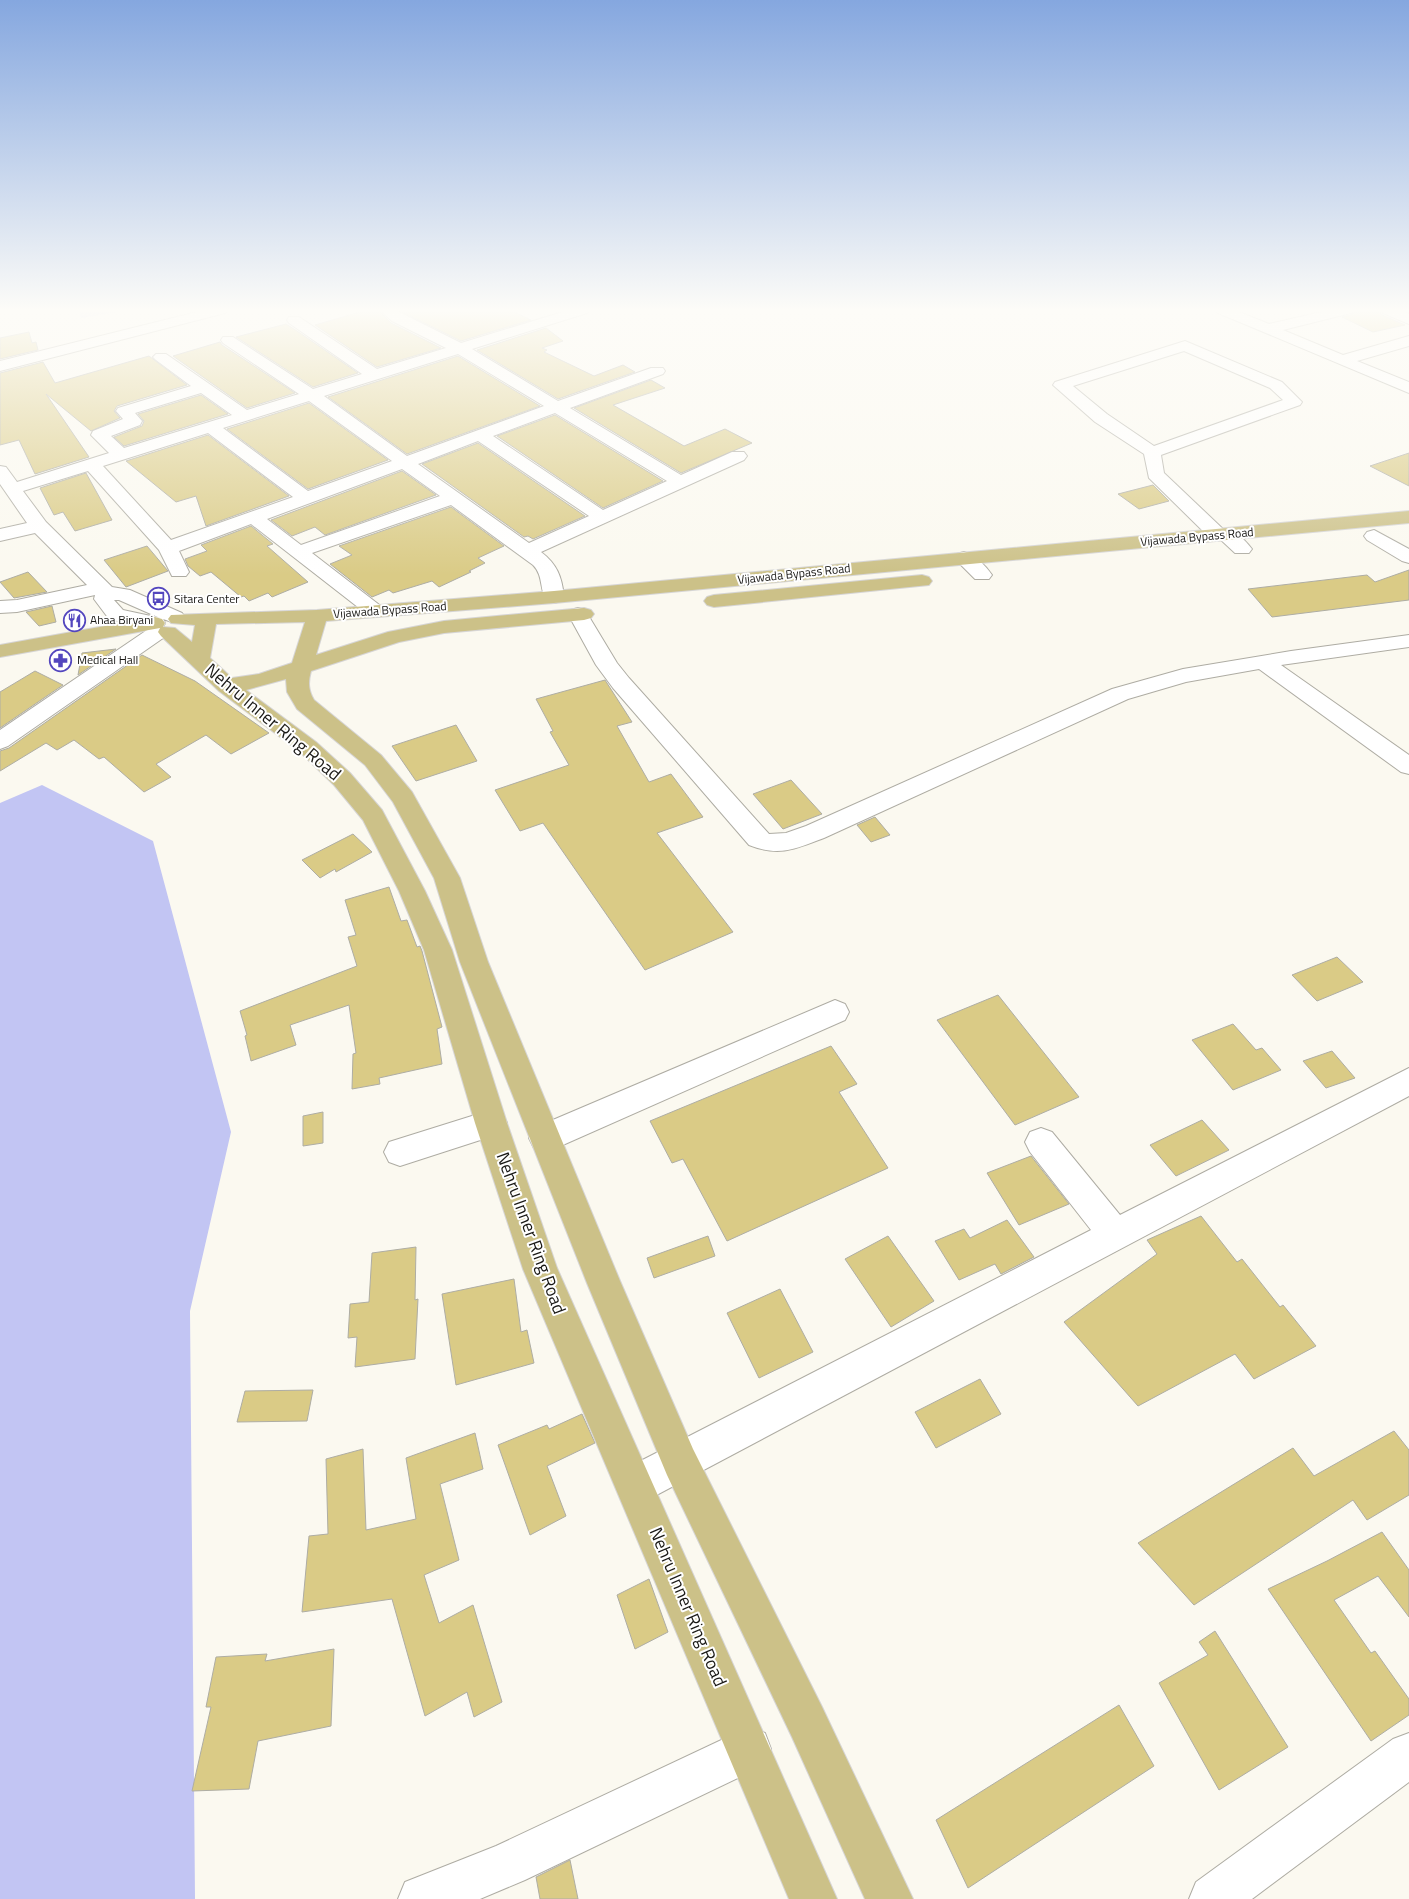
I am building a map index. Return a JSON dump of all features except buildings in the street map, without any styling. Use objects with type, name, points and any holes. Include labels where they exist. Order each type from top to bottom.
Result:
[{"type":"main road","name":"Vijawada Bypass Road","points":[[0,651],[171,625],[317,616],[554,597],[1409,517]]},
{"type":"main road","name":"Vijawada Bypass Road","points":[[227,686],[263,680],[405,634],[444,627],[1409,533]]},
{"type":"main road","points":[[317,616],[297,681],[298,692],[305,704],[373,760],[403,798],[447,878],[474,962],[680,1462],[808,1722],[889,1899]]},
{"type":"main road","name":"Vijawada Bypass Road","points":[[0,660],[171,625]]},
{"type":"main road","name":"Nehru Inner Ring Road","points":[[171,625],[199,660],[227,686],[308,747],[342,779],[373,816],[412,891],[438,950],[491,1123],[540,1269],[813,1899]]},
{"type":"street","points":[[120,454],[99,436],[134,421],[124,412],[166,399]]},
{"type":"street","points":[[220,399],[243,415]]},
{"type":"street","points":[[12,489],[295,399]]},
{"type":"street","points":[[316,399],[549,568],[552,575],[554,597]]},
{"type":"street","points":[[541,399],[680,482]]},
{"type":"street","points":[[168,548],[582,399]]},
{"type":"street","points":[[1078,399],[1101,418],[1152,452],[1156,474],[1222,534],[1242,549]]},
{"type":"street","points":[[1152,452],[1294,402],[1290,399]]},
{"type":"street","points":[[210,426],[306,498]]},
{"type":"street","points":[[480,435],[602,517]]},
{"type":"street","points":[[527,551],[738,456]]},
{"type":"street","points":[[91,464],[168,548],[179,572]]},
{"type":"street","points":[[0,471],[39,526],[103,590],[104,599],[111,611],[116,615],[171,625]]},
{"type":"street","points":[[298,552],[452,498]]},
{"type":"street","points":[[253,517],[375,611]]},
{"type":"street","points":[[0,535],[39,526]]},
{"type":"street","points":[[1374,536],[1409,557]]},
{"type":"street","points":[[964,558],[982,575]]},
{"type":"street","points":[[0,607],[17,606],[103,590]]},
{"type":"street","points":[[578,614],[607,665],[621,683],[758,839],[768,844],[782,844],[815,832],[1120,694],[1183,676],[1263,662],[1398,643],[1409,658]]},
{"type":"street","points":[[0,741],[171,625]]},
{"type":"street","points":[[1263,662],[1409,766]]},
{"type":"street","points":[[545,1138],[835,1012]]},
{"type":"street","points":[[635,1486],[1409,1081]]},
{"type":"street","points":[[400,1152],[491,1123]]},
{"type":"street","points":[[1041,1142],[1115,1234]]},
{"type":"street","points":[[422,1899],[509,1864],[749,1749]]},
{"type":"street","points":[[1213,1899],[1409,1756]]},
{"type":"shaded area","points":[[42,785],[153,841],[231,1132],[190,1311],[195,1899],[0,1899],[0,803]]},
{"type":"place","name":"Sitara Center","points":[[158,599]]},
{"type":"place","name":"Ahaa Biryani","points":[[74,620]]},
{"type":"place","name":"Medical Hall","points":[[61,660]]}]
